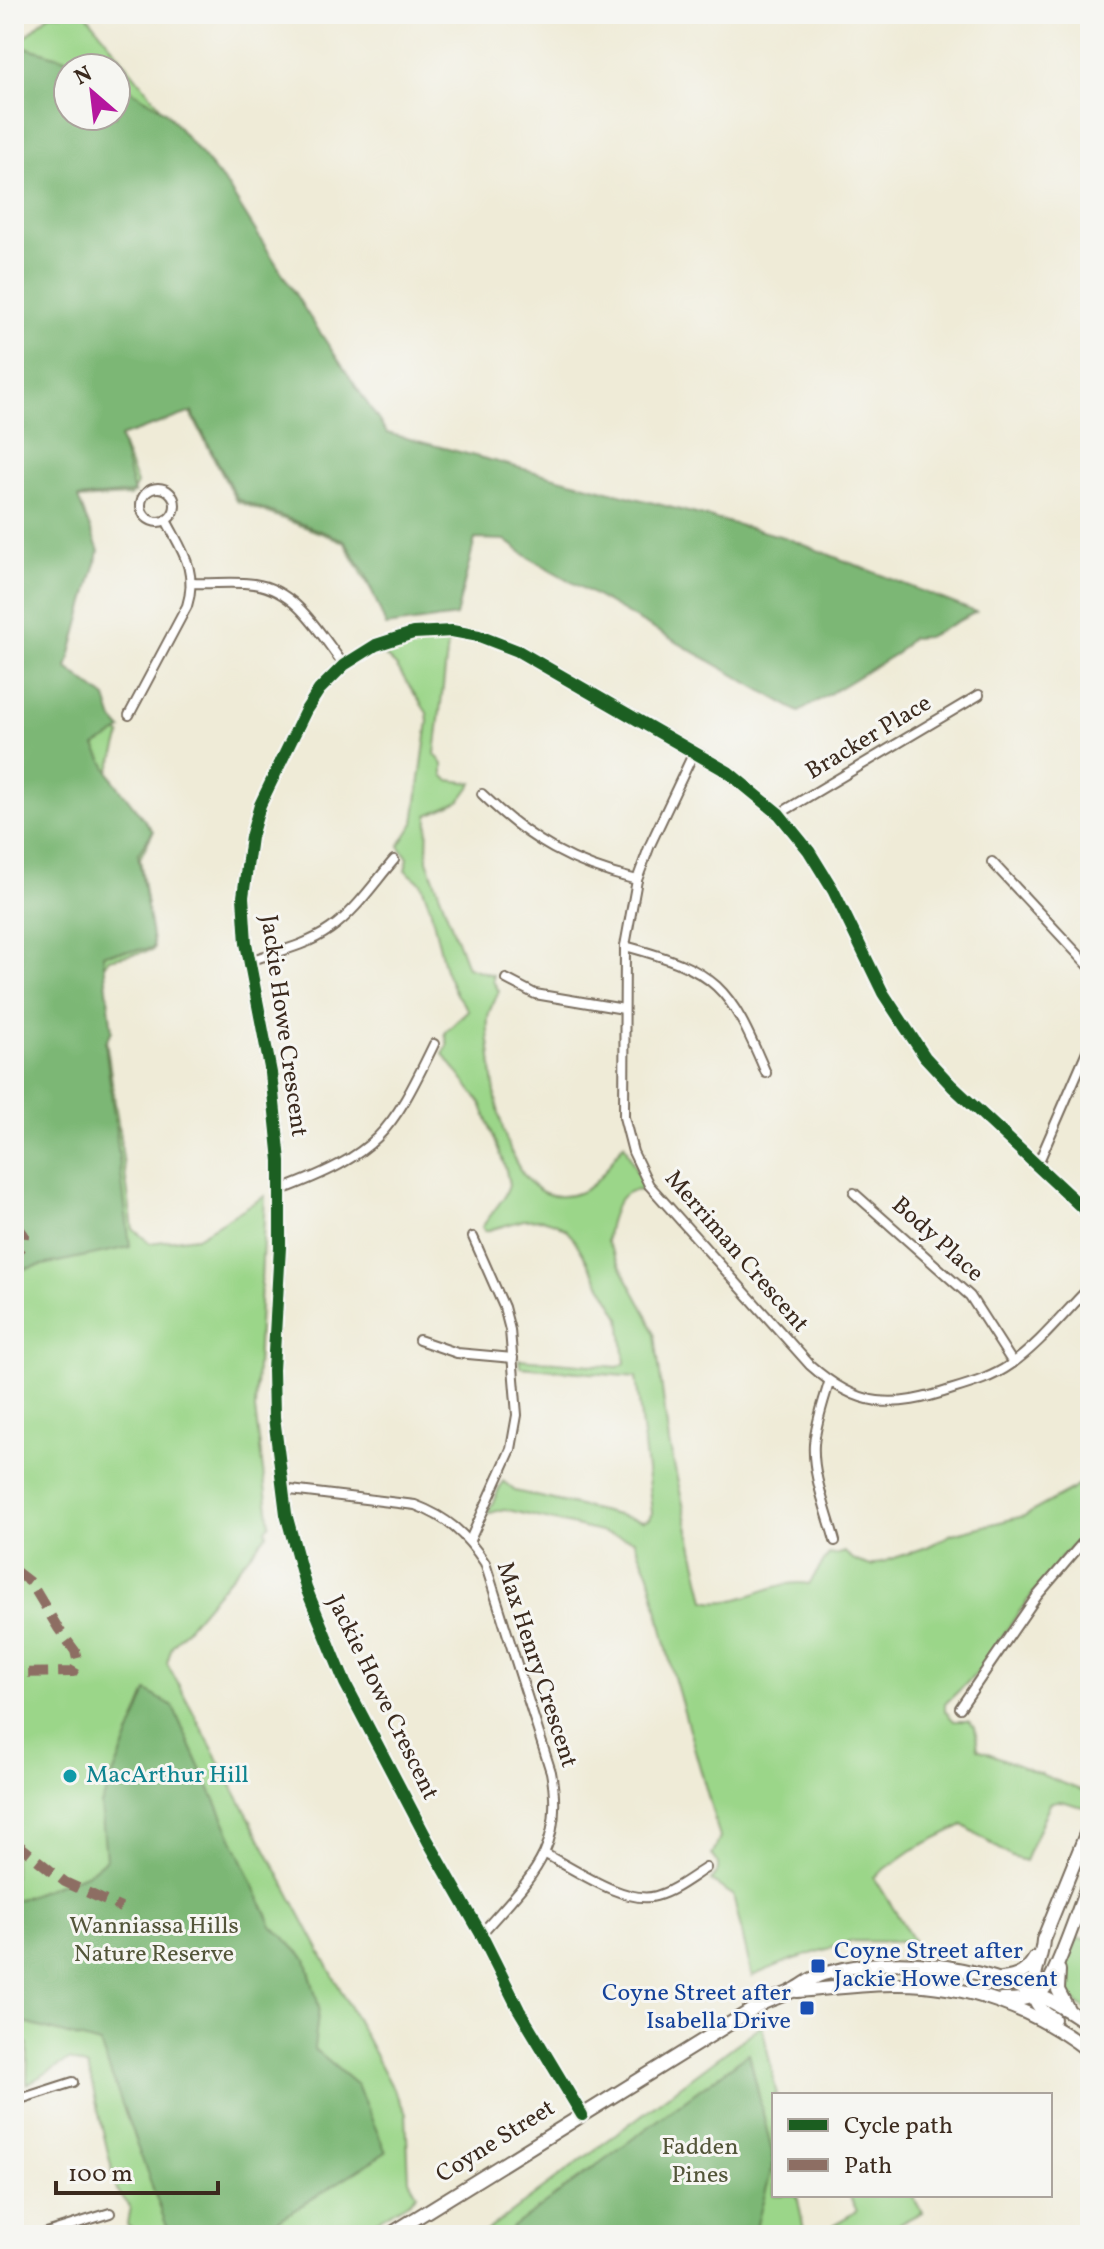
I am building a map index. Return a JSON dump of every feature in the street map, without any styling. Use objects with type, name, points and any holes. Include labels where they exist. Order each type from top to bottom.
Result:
[{"type":"street","points":[[153,488],[166,489],[174,498],[174,511],[166,520],[154,521],[143,514],[143,496],[153,488]]},
{"type":"street","points":[[129,715],[187,606],[192,583],[187,561],[166,520]]},
{"type":"street","points":[[192,583],[251,584],[285,596],[306,616],[344,665]]},
{"type":"street","name":"Jackie Howe Crescent","points":[[582,2115],[519,2010],[345,1683],[323,1637],[298,1564],[282,1489],[274,1417],[273,1370],[281,1190],[275,1102],[249,961],[243,897],[251,837],[260,805],[306,710],[321,688],[344,665],[376,645],[413,633],[439,631],[479,636],[518,651],[728,772],[779,814],[816,862],[883,993],[925,1057],[1090,1215]]},
{"type":"street","name":"Bracker Place","points":[[779,814],[979,695]]},
{"type":"street","name":"Merriman Crescent","points":[[694,752],[637,880],[625,946],[624,1117],[633,1152],[643,1174],[664,1204],[799,1354],[829,1383],[862,1398],[907,1402],[979,1381],[1013,1363],[1090,1287]]},
{"type":"street","points":[[482,794],[512,823],[573,860],[637,880]]},
{"type":"street","points":[[249,961],[310,941],[328,931],[351,910],[394,860]]},
{"type":"street","points":[[992,862],[1090,967]]},
{"type":"street","points":[[625,946],[673,959],[710,980],[739,1013],[766,1073]]},
{"type":"street","points":[[506,979],[535,994],[624,1009]]},
{"type":"street","points":[[281,1190],[348,1162],[380,1137],[405,1104],[434,1044]]},
{"type":"street","points":[[1037,1166],[1090,1044]]},
{"type":"street","name":"Body Place","points":[[854,1193],[970,1296],[1013,1363]]},
{"type":"street","points":[[470,1540],[503,1469],[514,1438],[517,1415],[513,1358],[504,1307],[473,1237]]},
{"type":"street","points":[[419,1340],[457,1353],[513,1358]]},
{"type":"street","points":[[829,1383],[814,1447],[815,1465],[835,1541]]},
{"type":"street","name":"Max Henry Crescent","points":[[282,1489],[415,1505],[435,1512],[470,1540],[485,1563],[551,1772],[555,1794],[554,1826],[545,1854],[528,1880],[481,1934]]},
{"type":"street","points":[[960,1708],[1037,1596],[1090,1534]]},
{"type":"street","points":[[999,1980],[1016,1977],[1030,1967],[1090,1824]]},
{"type":"street","points":[[545,1854],[621,1893],[641,1898],[671,1891],[706,1868]]},
{"type":"street","points":[[994,2000],[1015,2000],[1043,1990],[1063,1949],[1090,1879]]},
{"type":"street","points":[[1043,1940],[1032,1985],[1033,1995],[1042,2012],[1068,2027],[1078,2043]]},
{"type":"street","points":[[1063,1949],[1057,1982],[1060,1996],[1069,2012]]},
{"type":"street","name":"Coyne Street","points":[[389,2235],[763,2003],[823,1974],[880,1964],[956,1968],[999,1980],[1090,2025]]},
{"type":"street","name":"Coyne Street","points":[[793,1991],[898,1984],[963,1991],[1037,2018],[1090,2052]]},
{"type":"street","points":[[14,2101],[73,2082]]},
{"type":"street","points":[[40,2235],[110,2213]]},
{"type":"green space","name":"Wanniassa Hills Nature Reserve","points":[[50,14],[86,14],[116,52],[52,52],[52,132],[132,132],[132,72],[209,168],[386,616],[344,542],[236,501],[189,410],[119,436],[137,484],[130,496],[77,499],[98,554],[66,671],[121,735],[109,772],[112,786],[153,832],[140,858],[153,950],[109,959],[97,976],[133,1229],[150,1243],[197,1237],[265,1196],[255,1410],[270,1524],[267,1534],[172,1646],[167,1663],[406,2113],[409,2180],[417,2194],[352,2235],[140,2235],[127,2225],[130,2206],[117,2191],[88,2067],[69,2060],[27,2084],[28,2044],[14,2039],[14,48]]},
{"type":"green space","points":[[25,47],[52,55],[52,132],[132,132],[132,91],[165,111],[228,187],[387,433],[784,537],[976,612],[927,637],[911,638],[897,653],[799,712],[528,557],[505,540],[475,539],[456,616],[386,626],[365,573],[344,540],[237,499],[192,412],[120,437],[134,493],[78,498],[99,551],[67,668],[106,698],[113,720],[122,730],[95,746],[114,781],[153,831],[138,854],[154,948],[103,954],[112,1031],[105,1042],[130,1247],[14,1271],[14,49]]},
{"type":"green space","points":[[449,636],[435,754],[443,764],[443,775],[448,780],[473,783],[460,801],[428,815],[427,860],[467,967],[493,975],[499,991],[487,1024],[493,1076],[502,1125],[521,1172],[536,1188],[555,1196],[578,1193],[599,1178],[624,1144],[645,1189],[627,1193],[618,1202],[610,1222],[607,1242],[655,1335],[669,1443],[705,1600],[732,1600],[783,1585],[809,1584],[829,1554],[844,1552],[856,1561],[871,1566],[927,1547],[952,1534],[1024,1516],[1090,1476],[1090,1528],[1061,1558],[1019,1612],[980,1670],[945,1704],[945,1711],[954,1721],[968,1721],[975,1727],[978,1749],[1090,1794],[1090,1805],[1061,1801],[1050,1803],[1025,1861],[1012,1857],[963,1825],[912,1850],[874,1877],[914,1942],[853,1941],[752,1976],[733,1895],[711,1881],[718,1871],[712,1855],[720,1838],[672,1670],[649,1574],[634,1540],[504,1509],[487,1514],[503,1481],[515,1491],[643,1521],[649,1519],[652,1513],[636,1377],[520,1367],[519,1359],[618,1367],[625,1363],[620,1317],[574,1239],[555,1223],[542,1219],[524,1220],[485,1231],[482,1227],[504,1197],[509,1185],[506,1170],[481,1103],[443,1054],[448,1045],[445,1033],[468,1010],[456,994],[445,970],[421,883],[405,870],[408,858],[399,846],[414,823],[427,713],[396,666],[379,650],[416,638]]},
{"type":"green space","points":[[147,1691],[173,1707],[272,1926],[306,1959],[319,2007],[314,2049],[357,2085],[386,2152],[255,2235],[170,2235],[100,2044],[14,2020],[14,1901],[88,1873],[106,1859],[101,1805]]},
{"type":"green space","points":[[1078,1938],[1090,1940],[1090,2012],[1072,2000],[1062,1984],[1065,1968]]},
{"type":"green space","name":"Fadden Pines","points":[[762,2025],[777,2093],[772,2093],[772,2197],[797,2197],[805,2235],[481,2235]]},
{"type":"green space","name":"Fadden Pines","points":[[749,2053],[772,2152],[772,2168],[754,2235],[502,2235]]},
{"type":"green space","points":[[850,2197],[913,2197],[922,2212],[897,2225],[900,2232],[894,2235],[838,2235],[833,2225],[857,2211]]},
{"type":"marked path","points":[[14,1221],[24,1235],[23,1245],[14,1254]]},
{"type":"marked path","points":[[14,1570],[31,1583],[75,1651],[78,1663],[73,1672],[14,1673]]},
{"type":"marked path","points":[[14,1841],[65,1882],[121,1908]]},
{"type":"cycle path","points":[[582,2115],[519,2010],[345,1683],[306,1588],[286,1514],[274,1417],[273,1370],[280,1247],[280,1161],[271,1073],[246,943],[243,897],[251,837],[260,805],[306,710],[319,690],[344,665],[376,645],[413,633],[452,631],[479,636],[518,651],[728,772],[779,814],[809,851],[833,890],[883,993],[925,1057],[1090,1215]]},
{"type":"place","name":"MacArthur Hill","points":[[70,1776]]},
{"type":"place","name":"Coyne Street after Jackie Howe Crescent","points":[[818,1966]]},
{"type":"place","name":"Coyne Street after Isabella Drive","points":[[807,2008]]}]
